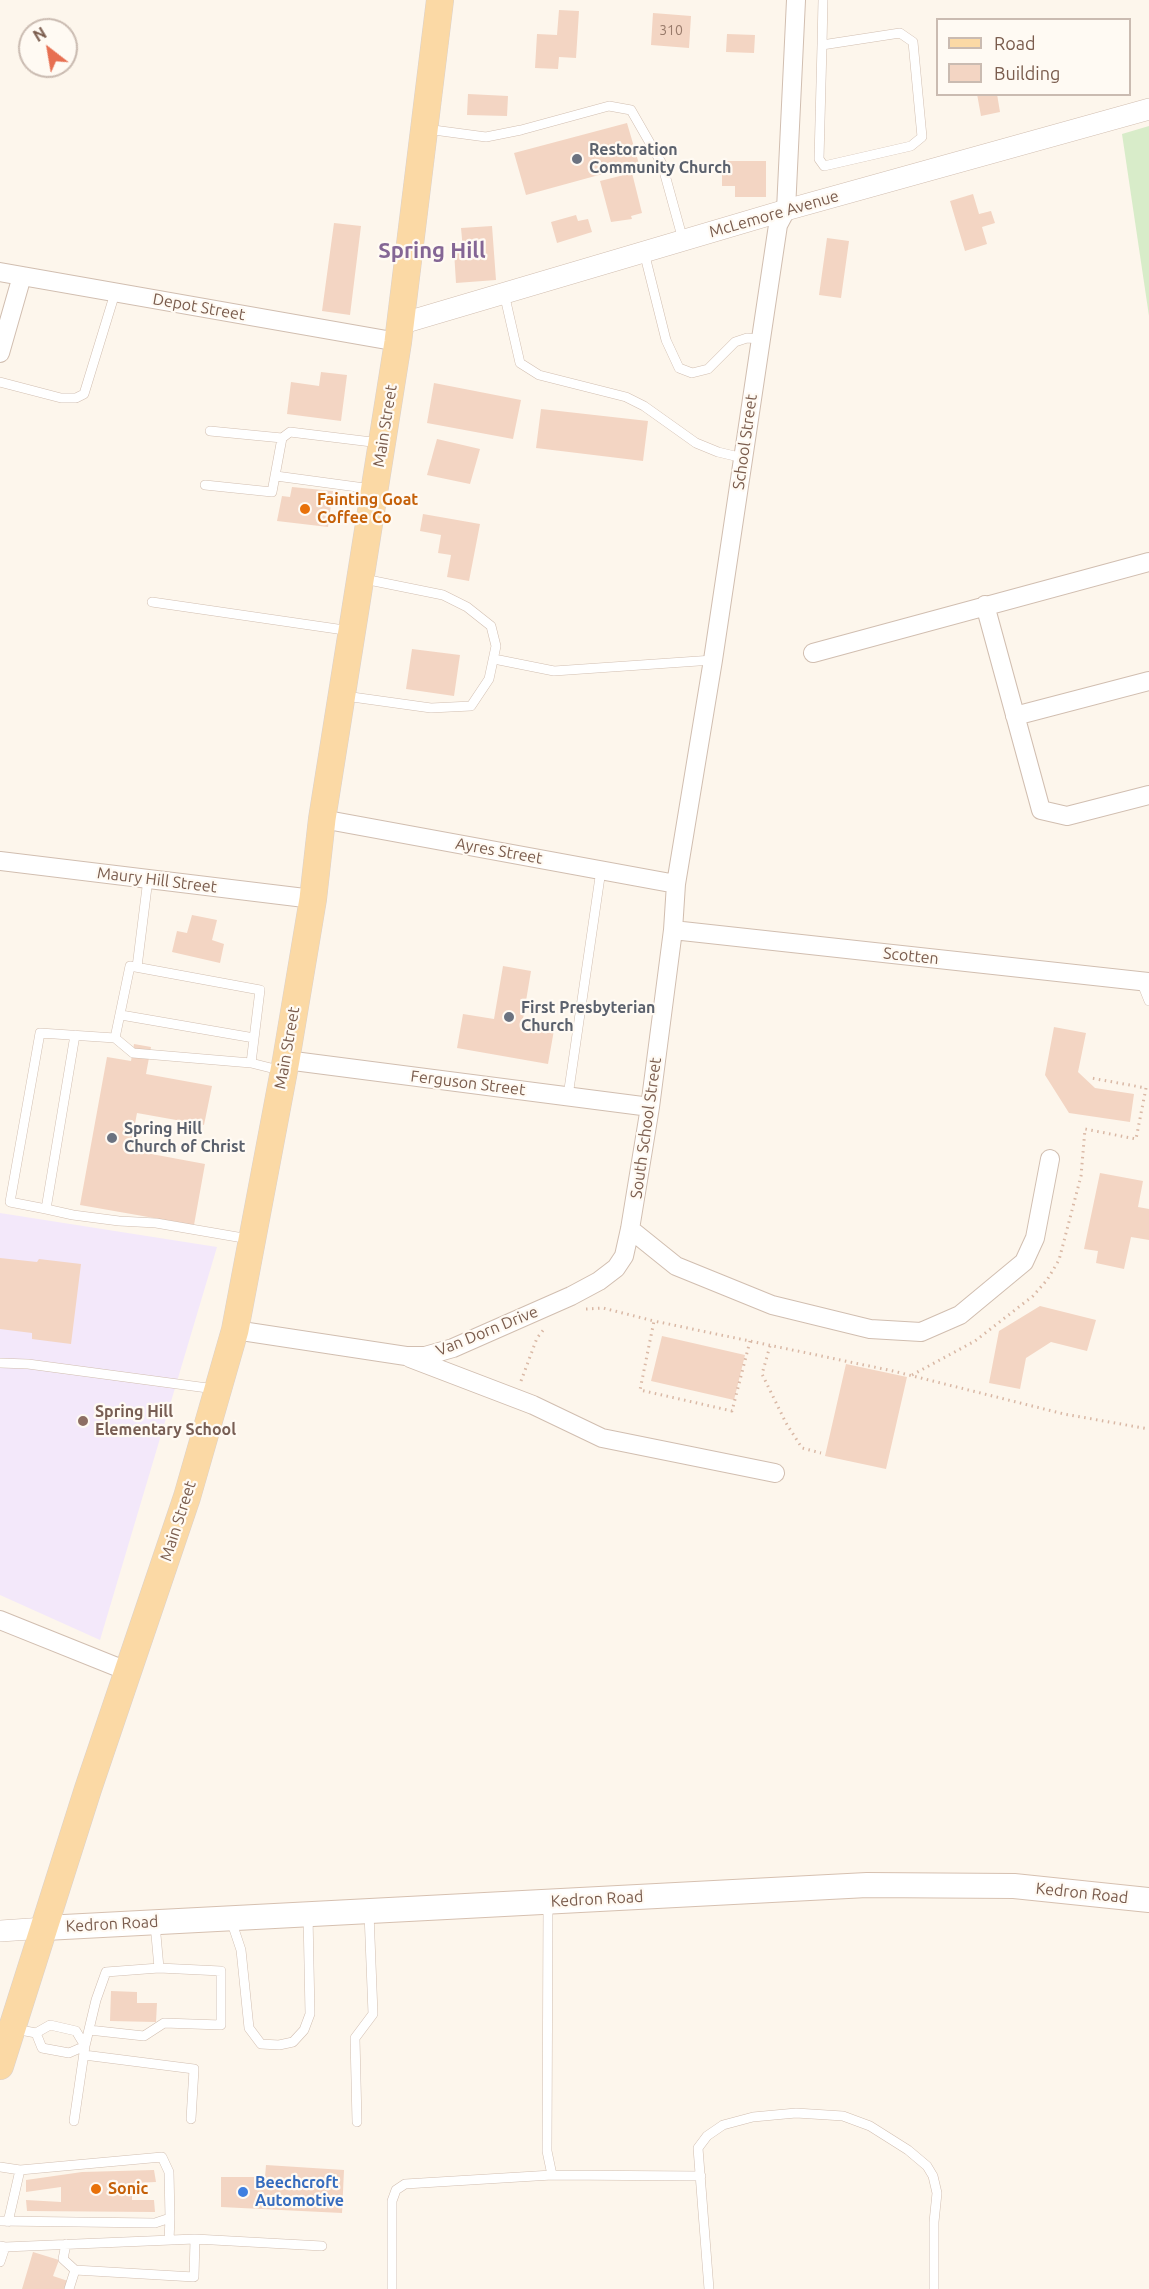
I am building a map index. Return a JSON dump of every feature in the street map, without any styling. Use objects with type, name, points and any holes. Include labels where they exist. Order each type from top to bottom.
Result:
[{"type":"main road","name":"Main Street","points":[[0,2066],[24,2031],[45,1928],[88,1789],[187,1497],[235,1330],[285,1065],[313,899],[322,819],[399,333],[440,0]]},
{"type":"main road","name":"Kedron Road","points":[[45,1928],[867,1885],[1014,1886],[1149,1900]]},
{"type":"street","name":"School Street","points":[[676,884],[713,660],[778,225],[786,210],[796,0]]},
{"type":"street","name":"McLemore Avenue","points":[[399,333],[504,293],[786,210],[1149,109]]},
{"type":"street","name":"Depot Street","points":[[0,272],[115,292],[399,333]]},
{"type":"street","points":[[0,353],[22,276]]},
{"type":"street","points":[[813,653],[1149,562]]},
{"type":"street","points":[[985,605],[1041,810],[1066,816],[1149,795]]},
{"type":"street","points":[[1015,716],[1149,681]]},
{"type":"street","name":"Ayres Street","points":[[322,819],[676,884]]},
{"type":"street","name":"Maury Hill Street","points":[[0,861],[313,899]]},
{"type":"street","name":"South School Street","points":[[630,1229],[650,1107],[673,930],[676,884]]},
{"type":"street","name":"Scotten","points":[[673,930],[1145,981]]},
{"type":"street","name":"Ferguson Street","points":[[285,1065],[650,1107]]},
{"type":"street","points":[[630,1229],[676,1266],[772,1305],[870,1329],[921,1332],[960,1315],[1023,1262],[1035,1238],[1050,1159]]},
{"type":"street","name":"Van Dorn Drive","points":[[235,1330],[406,1356],[425,1356],[453,1348],[571,1296],[599,1281],[616,1268],[624,1256],[630,1229]]},
{"type":"street","points":[[406,1356],[533,1405],[602,1438],[775,1473]]},
{"type":"street","points":[[0,1620],[128,1671]]},
{"type":"street","points":[[0,1931],[45,1928]]},
{"type":"lane","points":[[822,45],[900,33],[913,42],[922,137],[911,146],[824,166],[819,159],[823,0]]},
{"type":"lane","points":[[424,129],[486,137],[609,106],[631,110],[662,165],[683,240]]},
{"type":"lane","points":[[644,252],[666,340],[679,368],[692,373],[708,369],[735,342],[747,338],[761,339]]},
{"type":"lane","points":[[0,382],[61,398],[76,398],[84,394],[115,292]]},
{"type":"lane","points":[[504,293],[520,363],[539,375],[626,397],[644,406],[696,443],[718,452],[743,458]]},
{"type":"lane","points":[[210,431],[282,438],[290,432],[382,443]]},
{"type":"lane","points":[[205,485],[272,492],[282,438]]},
{"type":"lane","points":[[276,476],[375,489]]},
{"type":"lane","points":[[342,696],[431,708],[471,706],[489,679],[494,659],[496,646],[491,626],[467,607],[443,595],[361,578]]},
{"type":"lane","points":[[152,602],[353,631]]},
{"type":"lane","points":[[494,659],[554,671],[713,660]]},
{"type":"lane","points":[[568,1096],[601,870]]},
{"type":"lane","points":[[137,967],[148,879]]},
{"type":"lane","points":[[115,1038],[130,966],[260,990],[251,1064]]},
{"type":"lane","points":[[1145,981],[1149,1001]]},
{"type":"lane","points":[[121,1015],[254,1038]]},
{"type":"lane","points":[[252,1239],[156,1223],[73,1215],[10,1202],[40,1033],[115,1038],[133,1053],[285,1065]]},
{"type":"lane","points":[[45,1209],[75,1035]]},
{"type":"lane","points":[[0,1364],[28,1364],[218,1389]]},
{"type":"lane","points":[[548,1901],[547,2151],[552,2175]]},
{"type":"lane","points":[[357,2122],[355,2038],[373,2014],[369,1911]]},
{"type":"lane","points":[[230,1918],[242,1950],[249,2028],[261,2044],[279,2045],[293,2042],[304,2030],[310,2014],[308,1914]]},
{"type":"lane","points":[[155,1922],[159,1968]]},
{"type":"lane","points":[[74,2121],[84,2050],[96,2000],[106,1972],[159,1968],[221,1971],[221,2025],[164,2023],[144,2036],[89,2030]]},
{"type":"lane","points":[[24,2031],[50,2025],[76,2031],[84,2050]]},
{"type":"lane","points":[[24,2031],[42,2048],[69,2053],[84,2050],[194,2069],[191,2119]]},
{"type":"lane","points":[[710,2289],[698,2148],[707,2136],[723,2125],[753,2117],[796,2113],[843,2116],[870,2126],[908,2150],[927,2166],[933,2176],[937,2193],[933,2289]]},
{"type":"lane","points":[[0,2167],[20,2170],[162,2157],[169,2172],[169,2240]]},
{"type":"lane","points":[[20,2170],[4,2222],[155,2223],[170,2218]]},
{"type":"lane","points":[[392,2289],[392,2201],[396,2190],[405,2184],[552,2175],[701,2176]]},
{"type":"lane","points":[[66,2244],[63,2259],[75,2270],[194,2277],[195,2239]]},
{"type":"lane","points":[[0,2262],[2,2247],[195,2239],[322,2246]]},
{"type":"lane","points":[[69,2289],[75,2270]]},
{"type":"path","points":[[581,1310],[603,1308],[654,1321],[893,1371],[1064,1414],[1149,1429]]},
{"type":"path","points":[[518,1387],[537,1338],[551,1321]]},
{"type":"path","points":[[654,1321],[640,1390],[732,1411],[750,1341]]},
{"type":"path","points":[[771,1346],[762,1374],[786,1423],[802,1448],[821,1453]]},
{"type":"shaded area","name":"Spring Hill Elementary School","points":[[0,1213],[217,1247],[100,1640],[0,1595]]},
{"type":"green space","points":[[1149,126],[1149,316],[1122,134]]},
{"type":"building","points":[[559,10],[579,11],[576,58],[559,57],[558,69],[535,68],[537,34],[557,35]]},
{"type":"building","points":[[653,13],[691,16],[689,48],[651,45]]},
{"type":"building","points":[[727,34],[755,35],[754,53],[726,52]]},
{"type":"building","points":[[468,94],[508,96],[507,116],[467,115]]},
{"type":"building","points":[[977,96],[997,96],[1000,112],[981,116]]},
{"type":"building","name":"Restoration Community Church","points":[[627,123],[639,164],[526,195],[514,153]]},
{"type":"building","points":[[722,161],[766,161],[766,197],[735,197],[735,186],[722,186]]},
{"type":"building","points":[[632,173],[642,213],[631,216],[632,219],[611,222],[600,181]]},
{"type":"building","points":[[973,194],[979,214],[991,211],[995,223],[982,227],[987,244],[965,251],[950,201]]},
{"type":"building","points":[[576,215],[578,221],[588,219],[592,232],[557,243],[551,222]]},
{"type":"building","points":[[334,223],[361,226],[350,315],[322,311]]},
{"type":"building","points":[[492,226],[496,280],[456,283],[454,251],[463,250],[461,228]]},
{"type":"building","points":[[827,238],[849,241],[841,298],[819,295]]},
{"type":"building","points":[[321,372],[347,375],[341,421],[287,414],[291,382],[319,386]]},
{"type":"building","points":[[434,383],[521,400],[513,439],[427,423]]},
{"type":"building","points":[[541,409],[648,421],[643,461],[536,448]]},
{"type":"building","points":[[437,439],[480,449],[470,484],[427,475]]},
{"type":"building","name":"Fainting Goat Coffee Co","points":[[292,487],[333,491],[328,527],[277,521],[282,496],[290,497]]},
{"type":"building","points":[[423,514],[480,524],[469,581],[447,577],[451,555],[438,553],[441,535],[420,531]]},
{"type":"building","points":[[412,649],[460,655],[454,696],[406,689]]},
{"type":"building","points":[[192,915],[217,920],[212,940],[224,944],[220,963],[172,952],[177,931],[187,933]]},
{"type":"building","name":"First Presbyterian Church","points":[[503,966],[531,971],[522,1025],[554,1030],[548,1064],[457,1048],[463,1014],[494,1019]]},
{"type":"building","points":[[1054,1027],[1086,1033],[1078,1072],[1095,1088],[1134,1094],[1130,1122],[1069,1113],[1045,1075]]},
{"type":"building","name":"Spring Hill Church of Christ","points":[[134,1044],[151,1047],[146,1074],[212,1086],[204,1125],[137,1113],[130,1150],[205,1164],[194,1225],[80,1205],[107,1057],[131,1061]]},
{"type":"building","points":[[1100,1173],[1143,1181],[1138,1207],[1149,1209],[1149,1240],[1131,1237],[1124,1269],[1096,1263],[1098,1251],[1084,1249]]},
{"type":"building","points":[[0,1258],[37,1262],[39,1259],[81,1264],[71,1344],[32,1339],[32,1333],[0,1329]]},
{"type":"building","points":[[1040,1306],[1096,1320],[1087,1351],[1051,1342],[1026,1358],[1020,1389],[989,1383],[999,1331]]},
{"type":"building","points":[[662,1336],[745,1355],[734,1400],[651,1381]]},
{"type":"building","points":[[846,1364],[907,1377],[886,1469],[825,1456]]},
{"type":"building","points":[[111,1991],[137,1992],[137,2003],[157,2003],[156,2022],[110,2021]]},
{"type":"building","points":[[266,2165],[344,2170],[342,2213],[221,2207],[221,2177],[265,2177]]},
{"type":"building","name":"Sonic","points":[[154,2170],[156,2182],[132,2183],[132,2200],[154,2200],[155,2212],[27,2211],[26,2200],[61,2202],[61,2187],[26,2192],[26,2180],[82,2172]]},
{"type":"building","points":[[33,2252],[59,2260],[53,2276],[68,2281],[65,2289],[22,2289]]},
{"type":"place","name":"Restoration Community Church","points":[[577,159]]},
{"type":"place","name":"Fainting Goat Coffee Co","points":[[305,509]]},
{"type":"place","name":"First Presbyterian Church","points":[[509,1017]]},
{"type":"place","name":"Spring Hill Church of Christ","points":[[112,1138]]},
{"type":"place","name":"Spring Hill Elementary School","points":[[83,1421]]},
{"type":"place","name":"Sonic","points":[[96,2189]]},
{"type":"place","name":"Beechcroft Automotive","points":[[243,2192]]},
{"type":"district","name":"Spring Hill","points":[[432,251]]}]
